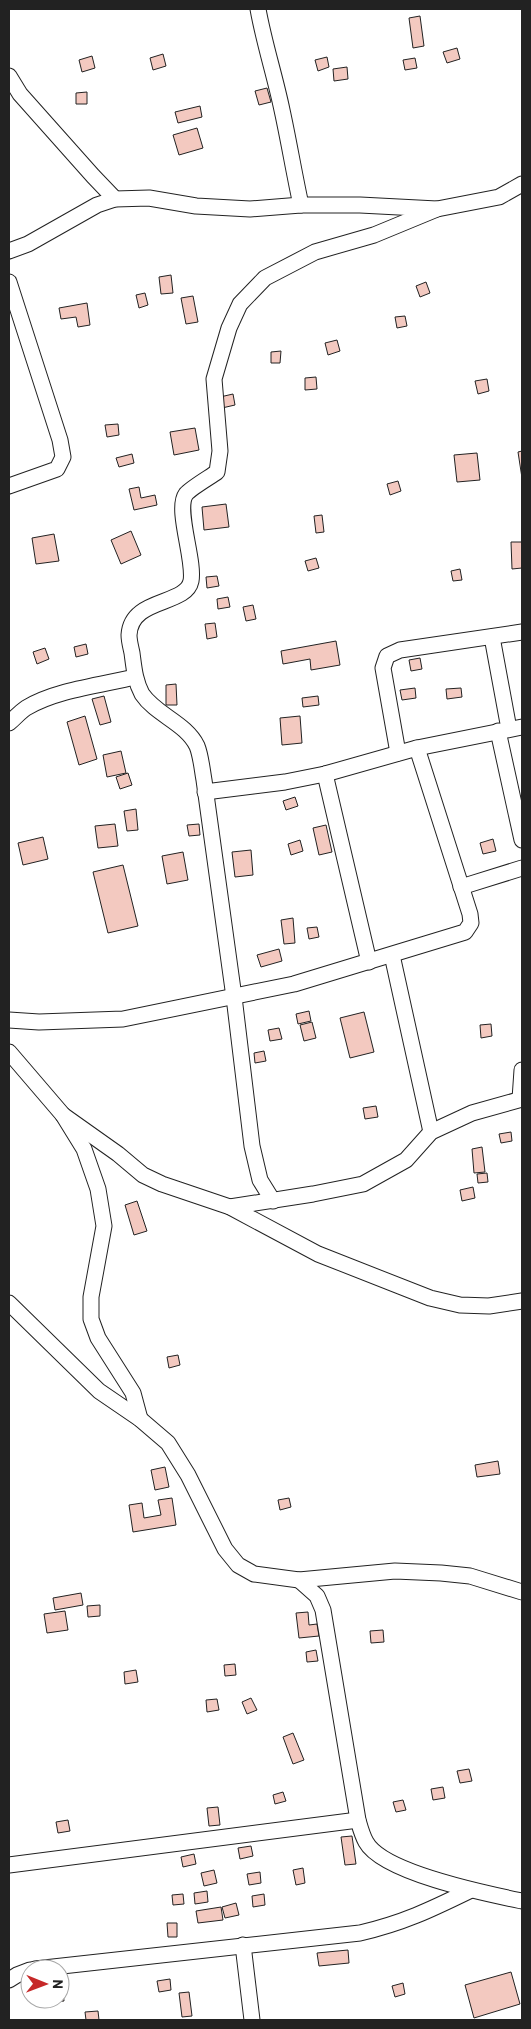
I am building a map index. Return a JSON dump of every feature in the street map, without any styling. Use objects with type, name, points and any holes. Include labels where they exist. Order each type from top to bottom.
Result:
[{"type":"street","points":[[258,9],[263,37],[282,111],[301,205]]},
{"type":"street","points":[[9,76],[20,94],[92,176],[115,199]]},
{"type":"street","points":[[273,1201],[260,1180],[252,1146],[234,997],[197,746],[185,731],[147,701],[135,677],[129,634],[134,618],[151,605],[184,592],[191,583],[192,570],[182,506],[186,494],[217,472],[220,451],[214,379],[229,328],[240,304],[265,278],[315,252],[374,235],[437,209],[499,197],[522,184]]},
{"type":"street","points":[[9,251],[28,244],[98,205],[115,199],[149,198],[196,206],[250,209],[301,205],[360,205],[437,209]]},
{"type":"street","points":[[9,282],[60,440],[63,457],[57,469],[9,486]]},
{"type":"street","points":[[398,753],[383,668],[387,656],[400,650],[522,632]]},
{"type":"street","points":[[492,637],[510,729],[522,840]]},
{"type":"street","points":[[10,719],[39,701],[135,677]]},
{"type":"street","points":[[205,792],[285,782],[324,774],[417,748],[510,729]]},
{"type":"street","points":[[9,1020],[38,1022],[123,1019],[294,984],[466,932],[470,923],[470,914],[417,748]]},
{"type":"street","points":[[324,774],[368,962]]},
{"type":"street","points":[[460,887],[522,868]]},
{"type":"street","points":[[392,955],[431,1132]]},
{"type":"street","points":[[9,1052],[63,1115],[86,1157],[98,1189],[104,1226],[91,1297],[91,1319],[98,1338],[132,1393],[140,1419]]},
{"type":"street","points":[[230,1207],[363,1184],[406,1160],[431,1132],[472,1113],[521,1099],[522,1070]]},
{"type":"street","points":[[63,1115],[143,1174],[162,1184],[230,1207],[318,1254],[430,1298],[460,1305],[489,1306],[522,1301]]},
{"type":"street","points":[[9,1304],[99,1391],[140,1419],[168,1443],[188,1475],[225,1549],[238,1564],[254,1574],[299,1580],[395,1571],[441,1572],[470,1576],[522,1592]]},
{"type":"street","points":[[299,1580],[317,1596],[323,1610],[358,1820],[366,1842],[372,1850],[391,1862],[414,1872],[469,1891],[522,1902]]},
{"type":"street","points":[[9,1865],[358,1820]]},
{"type":"street","points":[[70,1965],[360,1932],[393,1925],[422,1914],[469,1891]]},
{"type":"street","points":[[243,1945],[252,2020]]},
{"type":"street","points":[[9,1980],[20,1973]]},
{"type":"building","points":[[420,16],[424,46],[413,48],[409,18]]},
{"type":"building","points":[[457,48],[460,59],[447,63],[443,52]]},
{"type":"building","points":[[163,54],[166,66],[153,70],[150,58]]},
{"type":"building","points":[[92,56],[95,68],[82,72],[79,60]]},
{"type":"building","points":[[327,57],[329,67],[318,71],[315,60]]},
{"type":"building","points":[[415,58],[417,68],[405,70],[403,60]]},
{"type":"building","points":[[347,67],[348,79],[334,81],[333,69]]},
{"type":"building","points":[[267,88],[271,102],[259,105],[255,91]]},
{"type":"building","points":[[87,92],[87,104],[76,104],[76,93]]},
{"type":"building","points":[[200,106],[202,117],[178,123],[175,112]]},
{"type":"building","points":[[197,128],[203,148],[179,155],[173,135]]},
{"type":"building","points":[[171,275],[173,293],[161,294],[159,277]]},
{"type":"building","points":[[426,282],[430,293],[420,297],[416,286]]},
{"type":"building","points":[[145,293],[148,305],[139,308],[136,295]]},
{"type":"building","points":[[193,296],[198,322],[186,324],[181,298]]},
{"type":"building","points":[[87,303],[90,325],[78,327],[76,317],[61,319],[59,308]]},
{"type":"building","points":[[405,316],[407,326],[397,328],[395,317]]},
{"type":"building","points":[[337,340],[340,351],[328,355],[325,343]]},
{"type":"building","points":[[281,351],[280,363],[271,363],[271,352]]},
{"type":"building","points":[[316,377],[317,389],[305,390],[305,378]]},
{"type":"building","points":[[487,379],[489,391],[478,394],[475,381]]},
{"type":"building","points":[[233,394],[235,405],[222,408],[220,397]]},
{"type":"building","points":[[118,424],[119,435],[107,437],[105,425]]},
{"type":"building","points":[[195,428],[199,450],[174,455],[170,432]]},
{"type":"building","points":[[522,451],[522,478],[518,452]]},
{"type":"building","points":[[477,453],[480,480],[457,482],[454,455]]},
{"type":"building","points":[[132,454],[134,463],[119,467],[116,458]]},
{"type":"building","points":[[398,481],[401,491],[390,495],[387,484]]},
{"type":"building","points":[[139,487],[141,498],[155,495],[157,505],[134,510],[129,489]]},
{"type":"building","points":[[226,504],[229,527],[204,530],[202,507]]},
{"type":"building","points":[[322,515],[324,532],[316,533],[314,516]]},
{"type":"building","points":[[131,531],[141,555],[121,564],[111,540]]},
{"type":"building","points":[[54,534],[59,561],[36,564],[32,538]]},
{"type":"building","points":[[511,542],[522,542],[522,568],[512,569]]},
{"type":"building","points":[[316,558],[319,568],[308,571],[305,561]]},
{"type":"building","points":[[460,569],[462,580],[453,581],[451,571]]},
{"type":"building","points":[[217,576],[219,586],[207,588],[206,577]]},
{"type":"building","points":[[228,597],[230,607],[218,609],[217,599]]},
{"type":"building","points":[[253,605],[256,619],[246,621],[243,607]]},
{"type":"building","points":[[215,623],[217,637],[207,639],[205,624]]},
{"type":"building","points":[[336,641],[340,665],[311,670],[310,659],[283,664],[281,651]]},
{"type":"building","points":[[86,644],[88,654],[76,657],[74,647]]},
{"type":"building","points":[[45,648],[49,659],[37,664],[33,652]]},
{"type":"building","points":[[420,658],[422,669],[411,671],[409,660]]},
{"type":"building","points":[[176,684],[177,705],[166,705],[166,685]]},
{"type":"building","points":[[415,688],[416,698],[402,700],[400,690]]},
{"type":"building","points":[[461,688],[462,697],[447,699],[446,689]]},
{"type":"building","points":[[104,696],[111,722],[100,725],[92,699]]},
{"type":"building","points":[[318,696],[319,705],[303,707],[302,698]]},
{"type":"building","points":[[85,716],[97,759],[79,765],[67,722]]},
{"type":"building","points":[[300,716],[302,743],[282,745],[280,718]]},
{"type":"building","points":[[121,751],[126,773],[107,777],[103,755]]},
{"type":"building","points":[[128,773],[132,785],[120,789],[116,777]]},
{"type":"building","points":[[295,797],[298,806],[286,810],[283,801]]},
{"type":"building","points":[[136,809],[138,830],[127,831],[124,811]]},
{"type":"building","points":[[115,824],[118,846],[98,848],[95,826]]},
{"type":"building","points":[[199,824],[200,835],[189,836],[187,825]]},
{"type":"building","points":[[326,825],[332,852],[319,855],[313,828]]},
{"type":"building","points":[[43,837],[48,859],[23,865],[18,843]]},
{"type":"building","points":[[493,839],[496,851],[483,854],[480,843]]},
{"type":"building","points":[[300,840],[303,851],[291,855],[288,844]]},
{"type":"building","points":[[251,850],[253,875],[235,877],[232,852]]},
{"type":"building","points":[[183,852],[188,880],[167,884],[162,856]]},
{"type":"building","points":[[123,865],[138,926],[108,933],[93,872]]},
{"type":"building","points":[[293,918],[295,943],[284,944],[281,920]]},
{"type":"building","points":[[317,927],[319,937],[309,939],[307,928]]},
{"type":"building","points":[[279,949],[282,961],[261,967],[257,955]]},
{"type":"building","points":[[309,1011],[311,1021],[298,1024],[296,1014]]},
{"type":"building","points":[[364,1012],[374,1052],[350,1058],[340,1018]]},
{"type":"building","points":[[312,1022],[316,1038],[304,1041],[300,1025]]},
{"type":"building","points":[[491,1024],[492,1036],[481,1038],[480,1025]]},
{"type":"building","points":[[279,1028],[282,1039],[270,1041],[268,1030]]},
{"type":"building","points":[[264,1051],[266,1061],[255,1063],[254,1053]]},
{"type":"building","points":[[376,1106],[378,1117],[365,1119],[363,1108]]},
{"type":"building","points":[[511,1132],[512,1141],[501,1143],[499,1134]]},
{"type":"building","points":[[482,1147],[485,1172],[474,1173],[472,1149]]},
{"type":"building","points":[[487,1173],[488,1182],[478,1183],[477,1174]]},
{"type":"building","points":[[473,1187],[475,1198],[462,1201],[460,1190]]},
{"type":"building","points":[[137,1201],[147,1231],[134,1235],[125,1205]]},
{"type":"building","points":[[178,1355],[180,1365],[169,1368],[167,1357]]},
{"type":"building","points":[[498,1461],[500,1474],[477,1477],[475,1465]]},
{"type":"building","points":[[165,1467],[169,1487],[155,1490],[151,1470]]},
{"type":"building","points":[[172,1498],[176,1525],[133,1532],[129,1505],[142,1503],[144,1518],[161,1515],[158,1500]]},
{"type":"building","points":[[289,1498],[291,1507],[280,1510],[278,1500]]},
{"type":"building","points":[[81,1593],[83,1605],[55,1610],[53,1598]]},
{"type":"building","points":[[100,1605],[100,1616],[88,1617],[87,1606]]},
{"type":"building","points":[[65,1611],[68,1630],[47,1633],[44,1614]]},
{"type":"building","points":[[308,1612],[309,1625],[317,1624],[319,1636],[299,1638],[296,1613]]},
{"type":"building","points":[[383,1630],[384,1642],[371,1643],[370,1631]]},
{"type":"building","points":[[316,1650],[318,1661],[307,1662],[306,1652]]},
{"type":"building","points":[[235,1664],[236,1675],[225,1676],[224,1665]]},
{"type":"building","points":[[136,1670],[138,1682],[125,1684],[124,1672]]},
{"type":"building","points":[[251,1698],[257,1710],[247,1714],[242,1702]]},
{"type":"building","points":[[217,1699],[219,1710],[207,1712],[206,1700]]},
{"type":"building","points":[[293,1733],[304,1760],[293,1764],[283,1737]]},
{"type":"building","points":[[469,1769],[472,1781],[460,1783],[457,1771]]},
{"type":"building","points":[[443,1787],[445,1798],[433,1800],[431,1789]]},
{"type":"building","points":[[283,1792],[286,1801],[275,1804],[273,1795]]},
{"type":"building","points":[[403,1800],[406,1810],[396,1812],[393,1802]]},
{"type":"building","points":[[218,1807],[220,1825],[209,1826],[207,1808]]},
{"type":"building","points":[[68,1820],[70,1831],[58,1833],[56,1822]]},
{"type":"building","points":[[352,1836],[356,1864],[345,1865],[341,1837]]},
{"type":"building","points":[[251,1846],[253,1856],[240,1859],[238,1848]]},
{"type":"building","points":[[194,1854],[196,1864],[183,1867],[181,1857]]},
{"type":"building","points":[[303,1868],[305,1883],[296,1885],[293,1870]]},
{"type":"building","points":[[214,1870],[217,1883],[204,1886],[201,1873]]},
{"type":"building","points":[[260,1872],[261,1883],[249,1885],[247,1874]]},
{"type":"building","points":[[207,1891],[208,1902],[195,1904],[194,1893]]},
{"type":"building","points":[[183,1894],[184,1904],[173,1905],[172,1895]]},
{"type":"building","points":[[264,1894],[265,1905],[253,1907],[252,1896]]},
{"type":"building","points":[[236,1903],[239,1915],[225,1918],[222,1907]]},
{"type":"building","points":[[221,1907],[223,1920],[198,1923],[196,1911]]},
{"type":"building","points":[[167,1923],[177,1923],[177,1937],[168,1937]]},
{"type":"building","points":[[348,1950],[349,1963],[319,1966],[317,1953]]},
{"type":"building","points":[[511,1972],[520,2004],[474,2018],[465,1985]]},
{"type":"building","points":[[170,1979],[171,1990],[159,1992],[157,1981]]},
{"type":"building","points":[[403,1983],[405,1994],[395,1997],[392,1986]]},
{"type":"building","points":[[189,1992],[192,2016],[182,2017],[179,1993]]},
{"type":"building","points":[[98,2011],[99,2020],[86,2020],[85,2012]]}]
